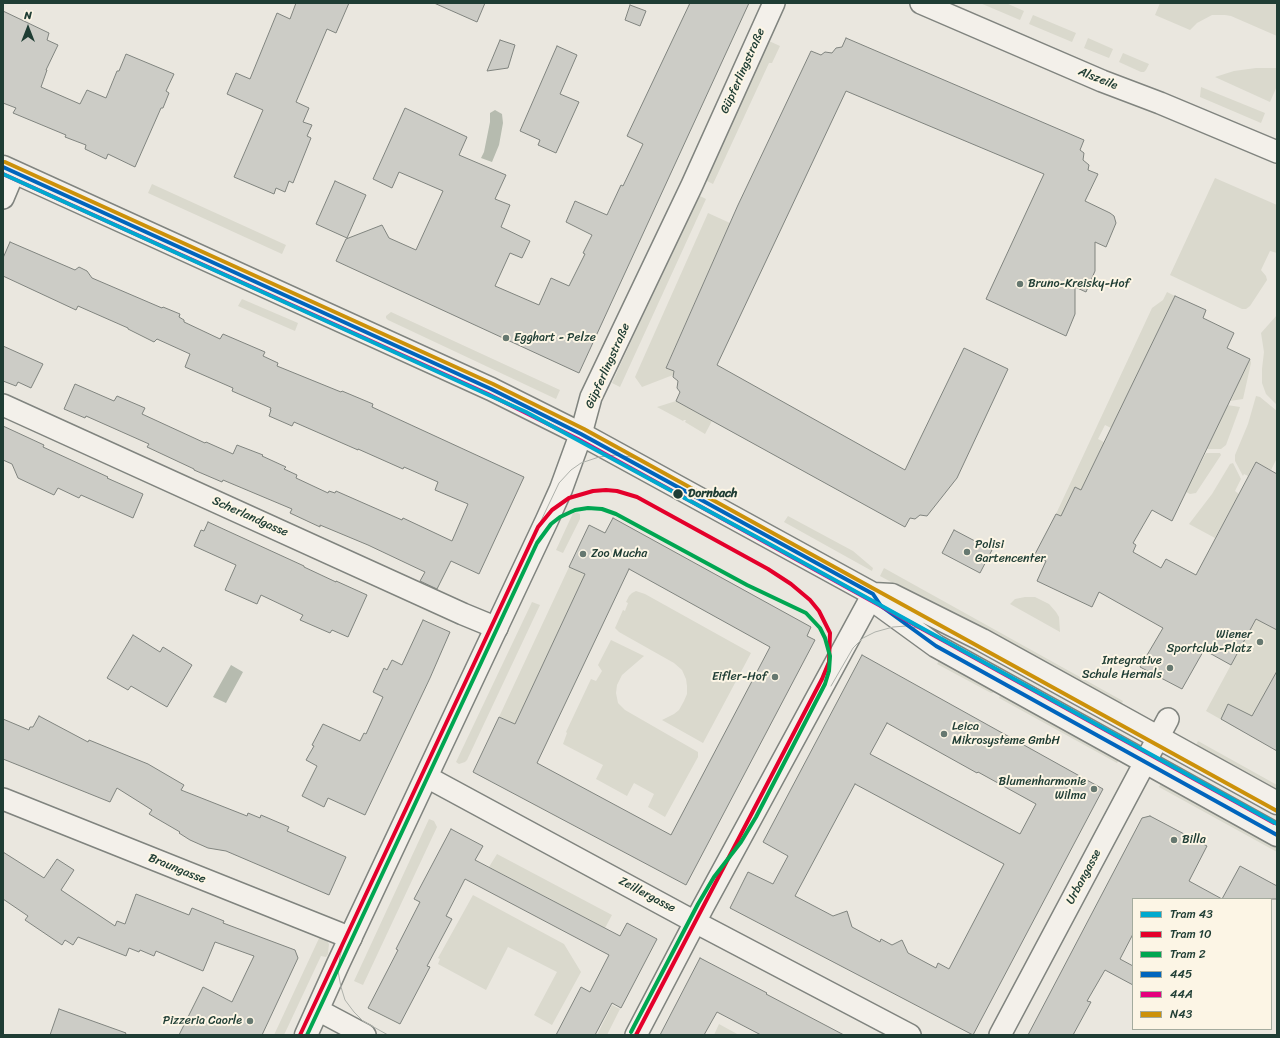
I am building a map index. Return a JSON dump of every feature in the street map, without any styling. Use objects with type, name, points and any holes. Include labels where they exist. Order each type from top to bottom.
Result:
[{"type":"main road","points":[[9,170],[491,389],[581,434],[873,594],[892,595],[1163,728],[1277,803]]},
{"type":"main road","name":"Güpferlingstraße","points":[[306,1035],[561,489],[581,434]]},
{"type":"main road","points":[[873,594],[881,606],[936,646],[1277,835]]},
{"type":"street","name":"Güpferlingstraße","points":[[581,434],[591,397],[692,185],[774,3]]},
{"type":"street","name":"Alszeile","points":[[921,3],[1102,82],[1167,106],[1277,152]]},
{"type":"street","points":[[3,198],[9,170]]},
{"type":"street","name":"Scherlandgasse","points":[[3,405],[496,628]]},
{"type":"street","points":[[636,1035],[695,922],[873,594]]},
{"type":"street","name":"Urbangasse","points":[[1000,1035],[1163,728]]},
{"type":"street","name":"Zeillergasse","points":[[427,777],[695,922],[910,1035]]},
{"type":"street","name":"Braungasse","points":[[3,799],[351,938]]},
{"type":"street","points":[[318,1010],[365,1035]]},
{"type":"shaded area","points":[[980,3],[1006,3],[1024,11],[1020,20]]},
{"type":"shaded area","points":[[1160,3],[1277,3],[1277,36],[1231,16],[1225,15],[1212,15],[1197,23],[1190,30],[1155,15]]},
{"type":"shaded area","points":[[1033,15],[1076,33],[1072,42],[1029,24]]},
{"type":"shaded area","points":[[1088,38],[1113,49],[1109,58],[1084,48]]},
{"type":"shaded area","points":[[769,41],[780,46],[772,63],[769,63],[713,184],[705,180]]},
{"type":"shaded area","points":[[1123,53],[1149,64],[1146,70],[1141,72],[1119,62]]},
{"type":"shaded area","points":[[1256,68],[1277,68],[1277,86],[1270,102],[1215,77],[1234,71]]},
{"type":"shaded area","points":[[1201,87],[1265,113],[1261,123],[1200,97]]},
{"type":"shaded area","points":[[495,110],[502,114],[503,123],[499,145],[492,162],[481,158],[484,152],[490,122],[490,113]]},
{"type":"shaded area","points":[[1215,178],[1277,205],[1277,253],[1270,251],[1261,270],[1266,276],[1267,280],[1250,306],[1246,309],[1242,309],[1170,275]]},
{"type":"shaded area","points":[[152,184],[286,245],[282,254],[148,193]]},
{"type":"shaded area","points":[[698,195],[706,199],[620,387],[612,383]]},
{"type":"shaded area","points":[[708,213],[730,223],[666,367],[674,371],[673,375],[642,387],[635,377]]},
{"type":"shaded area","points":[[1167,292],[1175,296],[1111,428],[1105,425],[1098,439],[1104,442],[1081,490],[1075,487],[1069,500],[1074,503],[1066,519],[1056,514],[1152,308],[1163,300]]},
{"type":"shaded area","points":[[242,299],[298,323],[295,331],[238,306]]},
{"type":"shaded area","points":[[391,312],[560,390],[556,399],[388,320],[386,316]]},
{"type":"shaded area","points":[[1277,315],[1277,405],[1266,394],[1262,383],[1264,352],[1261,333]]},
{"type":"shaded area","points":[[1250,359],[1251,363],[1243,399],[1230,401],[1234,393],[1215,384],[1222,371],[1240,380]]},
{"type":"shaded area","points":[[1256,396],[1260,397],[1277,411],[1277,458],[1271,470],[1256,462],[1248,476],[1244,474],[1243,476],[1235,461],[1235,455],[1248,424]]},
{"type":"shaded area","points":[[676,401],[712,421],[705,434],[685,422],[686,420],[683,421],[657,407]]},
{"type":"shaded area","points":[[1227,405],[1240,407],[1226,445],[1221,449],[1207,449]]},
{"type":"shaded area","points":[[1206,453],[1220,453],[1221,455],[1196,493],[1190,494],[1186,492],[1188,487],[1168,478],[1175,464],[1195,474]]},
{"type":"shaded area","points":[[1233,463],[1241,479],[1235,491],[1239,494],[1215,538],[1189,524],[1212,494],[1230,464]]},
{"type":"shaded area","points":[[574,511],[580,514],[580,519],[563,553],[556,550]]},
{"type":"shaded area","points":[[788,516],[853,551],[873,568],[872,571],[784,522]]},
{"type":"shaded area","points":[[569,567],[585,574],[515,724],[499,717]]},
{"type":"shaded area","points":[[884,568],[1123,701],[1120,707],[880,576]]},
{"type":"shaded area","name":"Wiener Sportclub-Platz","points":[[1277,580],[1277,695],[1267,690],[1243,732],[1206,711]]},
{"type":"shaded area","points":[[636,591],[645,594],[751,653],[703,743],[662,720],[679,710],[687,694],[686,679],[682,670],[674,663],[619,632],[615,628],[623,610],[625,611],[628,603],[626,602],[629,596]]},
{"type":"shaded area","points":[[1035,597],[1049,604],[1059,617],[1060,632],[1010,604],[1015,599]]},
{"type":"shaded area","points":[[532,602],[540,605],[467,760],[459,764],[456,762]]},
{"type":"shaded area","points":[[611,640],[644,656],[622,675],[617,685],[616,693],[618,703],[625,710],[698,752],[698,757],[665,817],[648,807],[654,794],[634,783],[627,796],[596,779],[603,765],[563,744],[567,733],[566,732],[591,679],[596,681],[602,671],[598,665]]},
{"type":"shaded area","points":[[942,656],[997,686],[993,693],[937,664]]},
{"type":"shaded area","points":[[231,665],[243,672],[226,703],[213,697]]},
{"type":"shaded area","points":[[1003,690],[1122,755],[1117,763],[999,698]]},
{"type":"shaded area","points":[[1198,741],[1277,785],[1277,795],[1194,749]]},
{"type":"shaded area","points":[[1163,779],[1277,842],[1277,852],[1159,787]]},
{"type":"shaded area","points":[[429,819],[434,821],[437,827],[363,985],[354,981]]},
{"type":"shaded area","points":[[497,854],[612,915],[605,928],[489,867]]},
{"type":"shaded area","points":[[473,895],[564,944],[581,972],[552,1025],[534,1015],[557,972],[508,947],[486,990],[438,964],[440,959],[438,958]]},
{"type":"shaded area","points":[[321,934],[329,944],[328,954],[326,957],[321,956],[284,1035],[274,1035]]},
{"type":"shaded area","points":[[612,1005],[620,1009],[607,1035],[597,1035]]},
{"type":"shaded area","points":[[719,1024],[739,1035],[714,1035]]},
{"type":"building","points":[[296,3],[349,3],[336,33],[327,29],[296,102],[309,108],[303,122],[312,125],[307,136],[311,138],[293,183],[289,181],[285,192],[276,188],[274,194],[234,177],[263,110],[227,94],[236,73],[250,79],[277,13],[290,19]]},
{"type":"building","points":[[434,3],[485,3],[477,22]]},
{"type":"building","points":[[690,3],[749,3],[579,373],[336,261],[346,239],[382,225],[389,238],[416,250],[443,191],[399,172],[392,188],[373,179],[405,108],[467,137],[459,155],[506,175],[495,199],[510,205],[501,227],[530,241],[522,258],[510,253],[495,286],[539,305],[551,278],[569,286],[585,254],[583,253],[592,235],[566,222],[575,201],[607,215],[643,144],[627,136]]},
{"type":"building","points":[[630,5],[646,11],[640,26],[625,20]]},
{"type":"building","points":[[3,11],[49,33],[47,40],[58,45],[46,70],[41,87],[80,104],[87,90],[106,98],[126,54],[174,74],[166,91],[169,93],[163,108],[161,108],[135,167],[108,154],[106,159],[85,149],[86,145],[13,113],[16,108],[3,103]]},
{"type":"building","name":"Bruno-Kreisky-Hof","points":[[846,38],[1084,140],[1080,150],[1084,153],[1083,160],[1089,165],[1088,170],[1098,174],[1085,201],[1110,213],[1114,216],[1116,223],[1106,247],[1095,242],[1095,271],[1086,292],[1075,287],[1075,314],[1066,336],[986,299],[1044,174],[846,91],[717,365],[905,470],[964,348],[1008,369],[957,478],[927,516],[920,515],[915,519],[910,518],[905,527],[676,401],[680,392],[677,388],[678,381],[673,377],[674,371],[666,368],[738,205],[811,51],[821,55],[825,52],[832,53],[836,48],[842,47]]},
{"type":"building","points":[[500,40],[515,45],[508,68],[487,71]]},
{"type":"building","points":[[557,46],[577,55],[560,94],[579,102],[556,153],[538,145],[540,140],[520,131]]},
{"type":"building","points":[[335,181],[366,195],[347,238],[316,224]]},
{"type":"building","points":[[10,242],[75,270],[79,267],[87,271],[92,278],[162,308],[163,307],[180,314],[179,317],[184,320],[184,322],[220,339],[223,334],[265,352],[263,356],[278,363],[277,366],[373,404],[372,407],[524,477],[479,574],[451,561],[437,589],[420,581],[425,572],[368,545],[320,525],[320,527],[290,513],[292,509],[223,480],[222,482],[194,470],[147,447],[149,444],[86,416],[85,418],[64,409],[75,384],[114,401],[117,396],[145,408],[142,414],[205,443],[206,442],[233,454],[237,445],[263,455],[262,456],[286,467],[284,469],[297,475],[296,478],[328,493],[329,491],[335,493],[336,491],[402,520],[403,518],[452,541],[468,504],[435,490],[438,482],[404,467],[403,469],[294,422],[292,426],[269,416],[271,408],[232,391],[233,388],[185,367],[190,354],[157,339],[154,342],[128,328],[78,306],[76,310],[3,276],[3,258]]},
{"type":"building","points":[[1175,296],[1206,310],[1203,318],[1234,333],[1227,348],[1250,359],[1172,521],[1152,510],[1133,543],[1136,545],[1133,552],[1161,568],[1166,559],[1196,575],[1256,462],[1277,474],[1277,630],[1256,619],[1231,665],[1204,650],[1182,689],[1140,667],[1163,628],[1099,592],[1092,607],[1037,581],[1046,561],[1034,556],[1056,514],[1061,516],[1075,487],[1081,490]]},
{"type":"building","points":[[3,346],[43,364],[31,388],[18,382],[16,386],[3,381]]},
{"type":"building","points":[[3,426],[44,445],[43,447],[143,494],[133,518],[81,495],[79,498],[58,488],[54,495],[18,478],[12,464],[3,460]]},
{"type":"building","name":"Eifler-Hof","points":[[613,518],[811,627],[807,636],[815,640],[686,885],[473,772],[499,717],[515,724],[585,574],[569,567],[589,525],[605,533]],"holes":[[[629,569],[770,647],[671,835],[537,763]]]},
{"type":"building","points":[[208,522],[367,595],[348,637],[332,630],[330,633],[300,620],[303,615],[261,595],[257,604],[225,590],[236,565],[194,546],[201,530],[204,531]]},
{"type":"building","name":"Polisi Gartencenter","points":[[954,530],[992,550],[980,573],[942,553]]},
{"type":"building","points":[[423,620],[450,632],[430,678],[365,815],[328,798],[324,807],[302,796],[317,766],[306,760],[314,746],[312,745],[323,724],[360,741],[364,733],[366,734],[383,697],[373,692],[384,668],[387,670],[392,660],[402,665]]},
{"type":"building","points":[[133,635],[160,652],[163,647],[192,665],[167,707],[131,686],[128,690],[107,678]]},
{"type":"building","points":[[862,655],[1103,789],[973,1035],[730,908],[748,872],[773,884],[788,856],[763,842]],"holes":[[[887,723],[1036,804],[1020,834],[870,754]],[[855,784],[1004,864],[949,969],[938,963],[936,968],[908,953],[902,940],[892,945],[881,939],[880,942],[852,927],[847,911],[833,916],[795,896]]]},
{"type":"building","points":[[1277,671],[1277,751],[1221,719],[1228,704],[1252,716]]},
{"type":"building","points":[[39,716],[88,742],[89,740],[148,764],[184,785],[181,790],[247,816],[248,813],[260,818],[261,815],[289,827],[287,831],[346,857],[329,895],[226,851],[208,848],[190,840],[179,833],[180,832],[149,814],[152,810],[117,788],[110,802],[3,759],[3,719],[29,730],[30,727],[33,727]]},
{"type":"building","points":[[1150,816],[1207,846],[1189,881],[1220,898],[1132,898],[1132,936],[1120,959],[1132,965],[1132,984],[1105,970],[1087,1001],[1091,1002],[1073,1035],[1028,1035],[1142,818]]},
{"type":"building","points":[[451,829],[483,846],[475,860],[620,936],[627,923],[657,939],[621,1008],[612,1003],[595,1035],[556,1035],[581,987],[590,992],[609,955],[465,879],[446,916],[452,919],[427,966],[430,967],[400,1024],[368,1008],[398,950],[396,949],[420,902],[414,899]]},
{"type":"building","points":[[3,852],[44,878],[57,859],[74,870],[61,890],[115,926],[117,921],[125,924],[136,894],[189,915],[192,908],[224,921],[223,923],[295,950],[298,958],[262,1035],[179,1035],[203,987],[232,1002],[254,956],[215,942],[203,971],[156,951],[154,956],[140,950],[139,952],[129,948],[126,956],[78,937],[73,945],[65,940],[62,945],[25,920],[28,916],[3,899]]},
{"type":"building","points":[[1240,866],[1277,886],[1277,899],[1223,898]]},
{"type":"building","points":[[700,958],[844,1035],[761,1035],[717,1012],[704,1035],[660,1035]]},
{"type":"building","points":[[59,1009],[126,1033],[125,1035],[50,1035]]},
{"type":"tram line","name":"43","points":[[3,174],[526,412],[764,541],[1277,824]]},
{"type":"tram line","points":[[538,527],[559,483],[571,470],[581,463],[599,457],[615,455],[631,457],[643,462]]},
{"type":"tram line","name":"10","points":[[300,1035],[538,527],[552,510],[569,498],[593,491],[606,490],[617,491],[637,497],[768,569],[791,584],[810,600],[819,611],[830,633],[829,662],[822,679],[636,1035]]},
{"type":"tram line","name":"2","points":[[307,1035],[537,543],[551,524],[560,517],[575,510],[588,508],[602,509],[616,514],[747,585],[806,613],[820,628],[825,638],[830,656],[829,671],[825,684],[756,817],[741,842],[714,877],[698,904],[631,1032]]},
{"type":"tram line","points":[[831,686],[853,648],[863,638],[875,632],[893,627],[906,626],[917,628],[938,637]]},
{"type":"tram line","points":[[345,940],[340,956],[338,971],[345,1000],[363,1021],[388,1035]]},
{"type":"transit line","name":"N43","points":[[5,162],[493,384],[584,429],[1277,811]]},
{"type":"transit line","name":"445","points":[[3,167],[491,389],[581,434],[873,594],[881,606],[936,646],[1277,835]]},
{"type":"transit line","name":"44A","points":[[3,174],[488,394],[578,439],[1274,823]]},
{"type":"place","name":"Bruno-Kreisky-Hof","points":[[1020,284]]},
{"type":"place","name":"Egghart - Pelze","points":[[506,338]]},
{"type":"place","name":"Dornbach","points":[[678,494]]},
{"type":"place","name":"Polisi Gartencenter","points":[[967,552]]},
{"type":"place","name":"Zoo Mucha","points":[[583,554]]},
{"type":"place","name":"Wiener Sportclub-Platz","points":[[1260,642]]},
{"type":"place","name":"Integrative Schule Hernals","points":[[1170,668]]},
{"type":"place","name":"Eifler-Hof","points":[[775,677]]},
{"type":"place","name":"Leica Mikrosysteme GmbH","points":[[944,734]]},
{"type":"place","name":"Blumenharmonie Wilma","points":[[1094,789]]},
{"type":"place","name":"Billa","points":[[1174,840]]},
{"type":"place","name":"Pizzeria Caorle","points":[[250,1021]]}]
